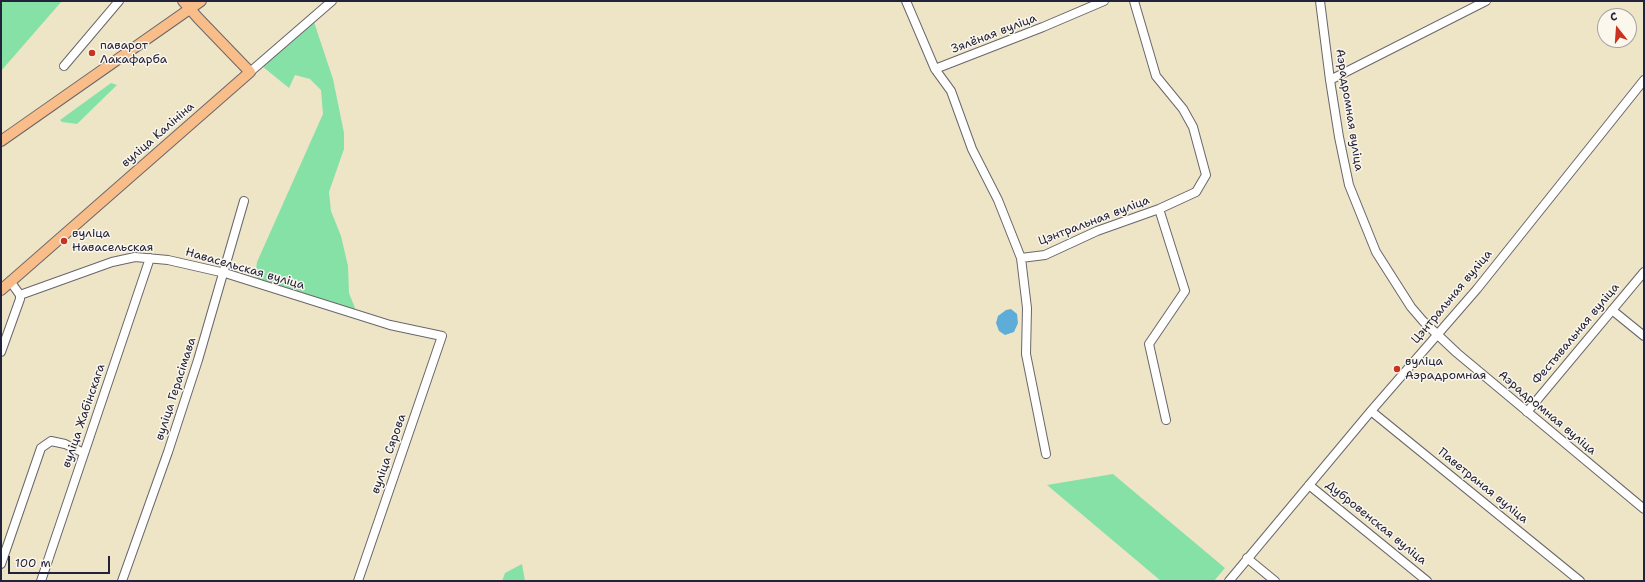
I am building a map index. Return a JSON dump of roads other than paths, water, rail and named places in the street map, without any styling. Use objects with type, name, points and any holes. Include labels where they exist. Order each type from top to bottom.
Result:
[{"type":"main road","points":[[1,142],[186,5],[201,1]]},
{"type":"main road","points":[[186,5],[250,72]]},
{"type":"main road","name":"вуліца Калініна","points":[[1,290],[250,72]]},
{"type":"street","points":[[64,66],[119,1]]},
{"type":"street","name":"вуліца Калініна","points":[[250,72],[332,1]]},
{"type":"street","points":[[906,1],[935,69],[951,91],[972,148],[998,200],[1022,258],[1027,308],[1026,354],[1046,454]]},
{"type":"street","name":"Зялёная вуліца","points":[[935,69],[1043,28],[1104,1]]},
{"type":"street","name":"Цэнтральная вуліца","points":[[1022,258],[1045,255],[1097,231],[1159,209],[1196,192],[1206,175],[1193,127],[1183,109],[1156,76],[1134,1]]},
{"type":"street","name":"Аэрадромная вуліца","points":[[1320,1],[1330,80],[1339,137],[1349,185],[1376,252],[1411,308],[1457,353],[1644,509]]},
{"type":"street","points":[[1330,80],[1486,1]]},
{"type":"street","name":"Цэнтральная вуліца","points":[[1229,581],[1371,411],[1477,289],[1644,80]]},
{"type":"street","name":"вуліца Герасімава","points":[[122,581],[168,452],[225,273],[244,201]]},
{"type":"street","points":[[1159,209],[1185,291],[1149,344],[1166,420]]},
{"type":"street","name":"Навасельская вуліца","points":[[20,295],[112,262],[135,257],[150,258],[168,260],[225,273],[390,325],[442,336]]},
{"type":"street","name":"вуліца Жабінскага","points":[[41,581],[150,258]]},
{"type":"street","name":"Фестывальная вуліца","points":[[1526,412],[1644,272]]},
{"type":"street","points":[[1,352],[20,299],[20,295],[10,281]]},
{"type":"street","points":[[1612,310],[1644,336]]},
{"type":"street","name":"вуліца Сярова","points":[[358,581],[442,336]]},
{"type":"street","name":"Паветраная вуліца","points":[[1371,411],[1580,581]]},
{"type":"street","points":[[1,564],[40,448],[51,441],[65,444],[84,453]]},
{"type":"street","name":"Дубровенская вуліца","points":[[1309,484],[1427,581]]},
{"type":"street","points":[[1247,558],[1275,581]]},
{"type":"water","points":[[1011,309],[1017,314],[1018,323],[1014,332],[1005,335],[999,331],[996,323],[998,316],[1006,310]]},
{"type":"place","name":"паварот Лакафарба","points":[[92,53]]},
{"type":"place","name":"вуліца Навасельская","points":[[64,241]]},
{"type":"place","name":"вуліца Аэрадромная","points":[[1397,369]]}]
